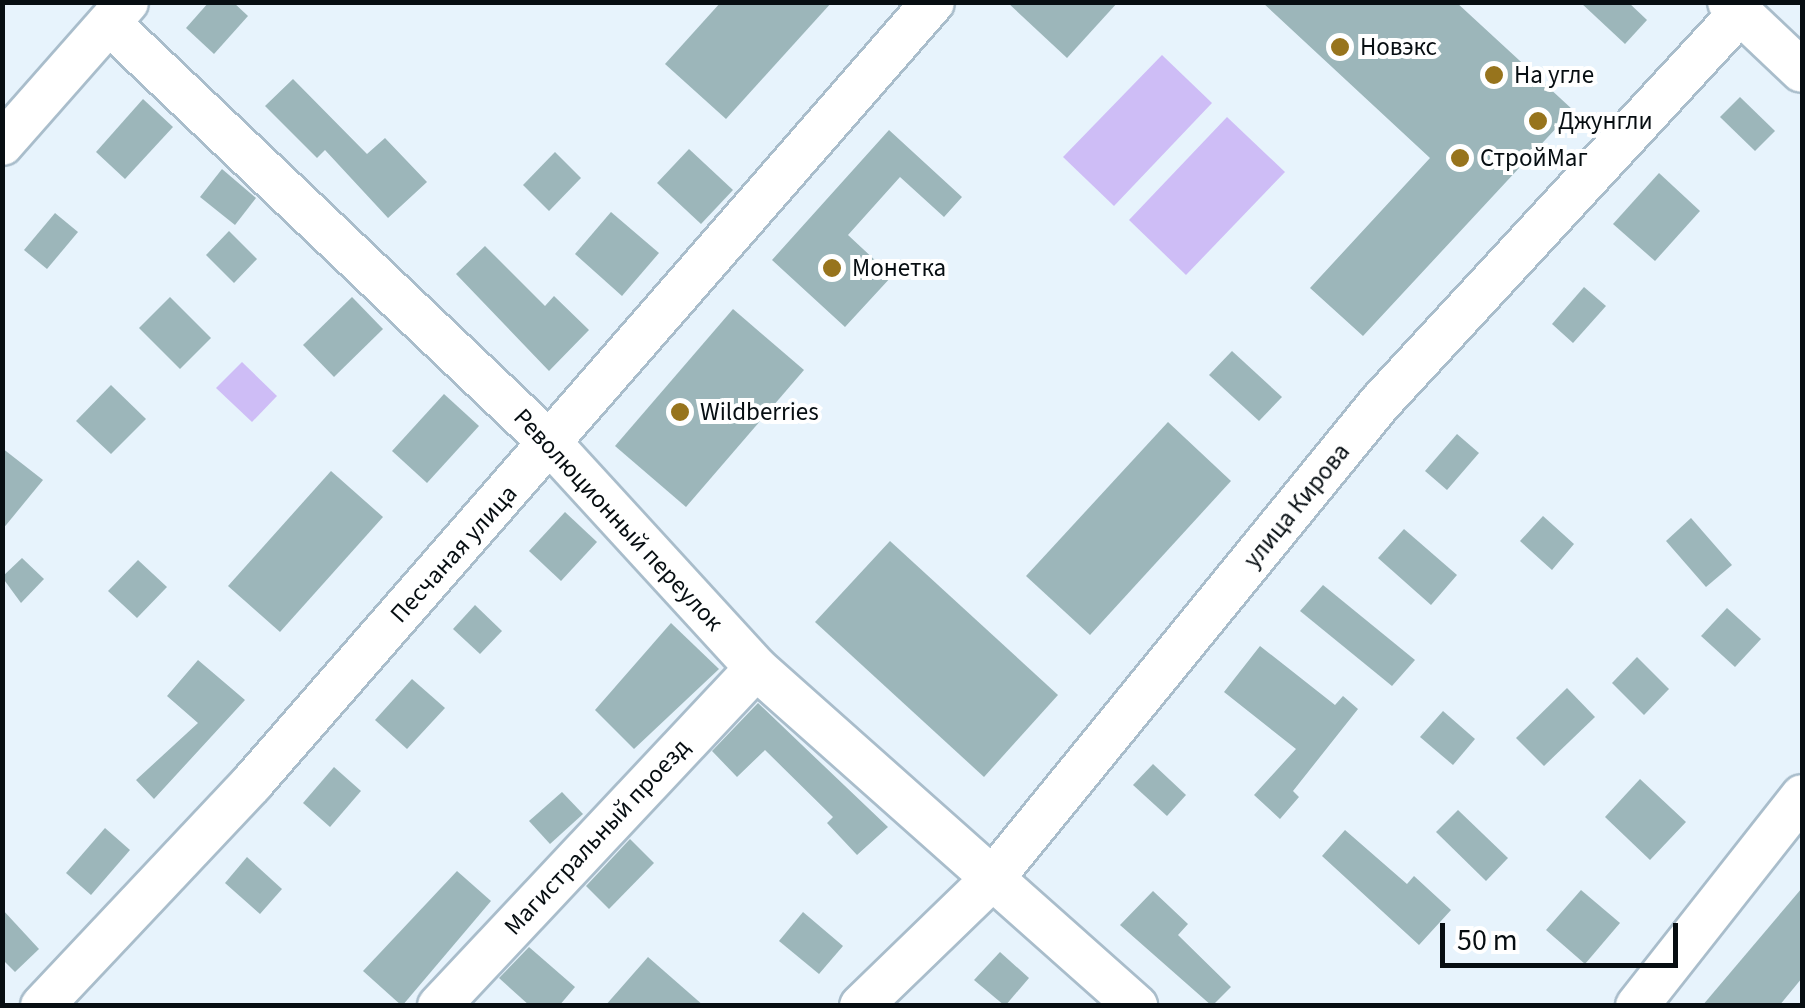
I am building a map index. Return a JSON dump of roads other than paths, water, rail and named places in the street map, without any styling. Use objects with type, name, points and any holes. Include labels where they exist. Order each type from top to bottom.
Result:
[{"type":"street","name":"Песчаная улица","points":[[42,1006],[252,783],[933,2]]},
{"type":"street","points":[[1734,8],[1802,71]]},
{"type":"street","name":"улица Кирова","points":[[862,1006],[992,879],[1379,404],[1734,8]]},
{"type":"street","name":"Революционный переулок","points":[[118,13],[551,444],[756,668],[1136,1006]]},
{"type":"street","points":[[2,144],[118,13]]},
{"type":"street","name":"Магистральный проезд","points":[[438,1006],[756,668]]},
{"type":"street","points":[[1638,1006],[1802,796]]},
{"type":"place","name":"Новэкс","points":[[1340,47]]},
{"type":"place","name":"На угле","points":[[1494,75]]},
{"type":"place","name":"Джунгли","points":[[1538,121]]},
{"type":"place","name":"СтройМаг","points":[[1460,158]]},
{"type":"place","name":"Монетка","points":[[832,268]]},
{"type":"place","name":"Wildberries","points":[[680,412]]}]
